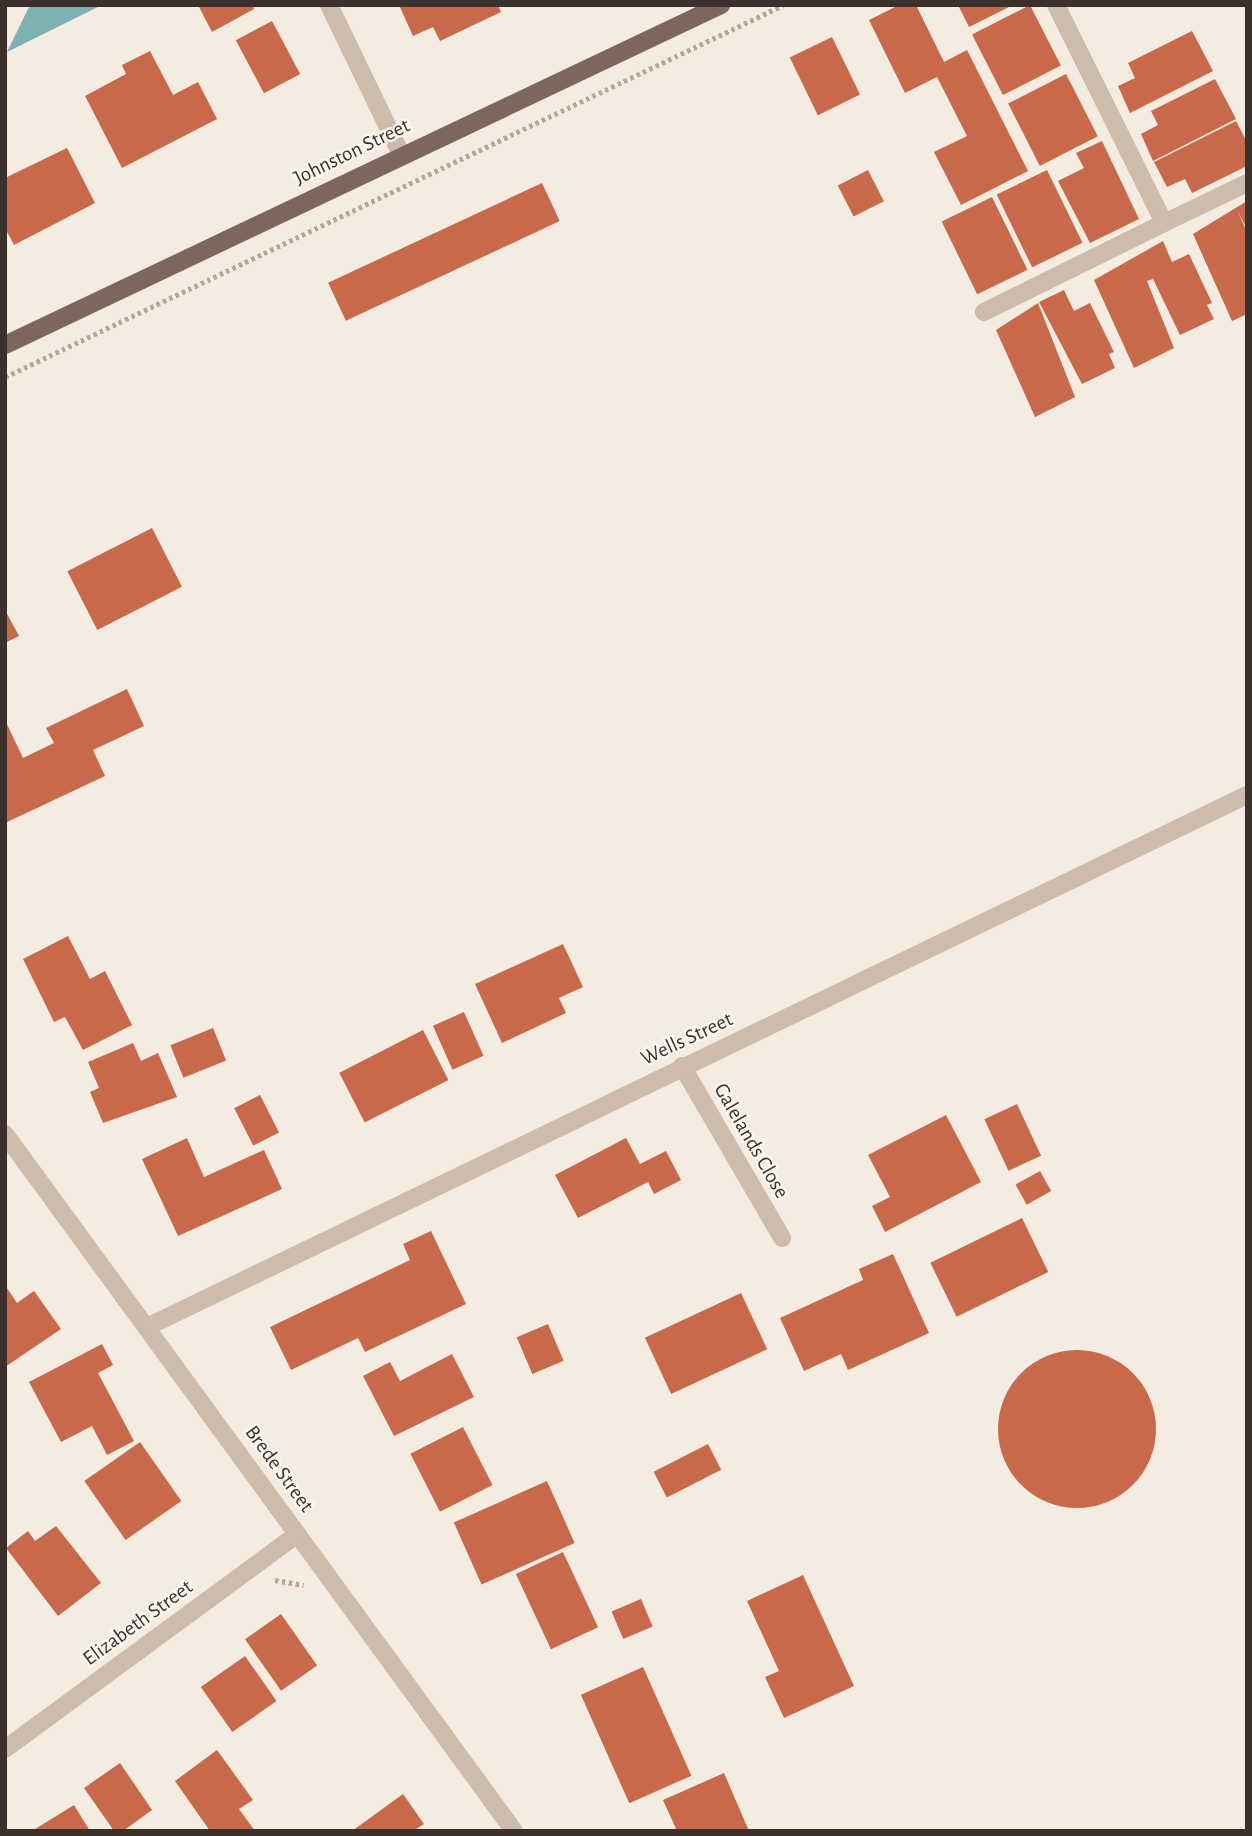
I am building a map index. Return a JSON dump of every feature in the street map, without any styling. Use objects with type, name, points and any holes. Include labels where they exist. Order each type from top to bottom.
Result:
[{"type":"main road","name":"Johnston Street","points":[[5,345],[714,7]]},
{"type":"street","points":[[328,5],[401,154]]},
{"type":"street","points":[[1056,5],[1164,223]]},
{"type":"street","points":[[984,312],[1247,183]]},
{"type":"street","name":"Wells Street","points":[[147,1327],[1247,795]]},
{"type":"street","name":"Galelands Close","points":[[682,1066],[782,1238]]},
{"type":"street","name":"Brede Street","points":[[5,1134],[514,1831]]},
{"type":"street","name":"Elizabeth Street","points":[[5,1749],[298,1534]]},
{"type":"path","points":[[5,377],[783,5]]},
{"type":"water","points":[[30,5],[102,5],[7,52]]},
{"type":"building","points":[[198,5],[253,5],[254,9],[212,32]]},
{"type":"building","points":[[399,5],[498,5],[501,12],[440,41],[433,27],[413,36]]},
{"type":"building","points":[[899,5],[916,5],[944,62],[967,50],[1028,171],[961,205],[934,152],[967,136],[937,77],[905,93],[869,20]]},
{"type":"building","points":[[958,5],[1013,5],[969,27]]},
{"type":"building","points":[[1030,5],[1061,66],[1003,95],[972,35]]},
{"type":"building","points":[[272,21],[300,74],[264,93],[236,40]]},
{"type":"building","points":[[1192,31],[1213,71],[1130,113],[1118,86],[1135,78],[1128,63]]},
{"type":"building","points":[[832,37],[860,95],[818,115],[790,58]]},
{"type":"building","points":[[150,51],[173,95],[198,82],[217,119],[122,168],[85,96],[126,74],[122,65]]},
{"type":"building","points":[[1066,74],[1098,136],[1040,166],[1008,104]]},
{"type":"building","points":[[1215,79],[1236,119],[1153,161],[1141,134],[1158,125],[1151,111]]},
{"type":"building","points":[[1236,121],[1247,142],[1247,166],[1192,193],[1185,179],[1167,187],[1154,162]]},
{"type":"building","points":[[1102,141],[1139,219],[1090,243],[1058,181],[1084,168],[1076,153]]},
{"type":"building","points":[[67,148],[95,203],[14,245],[5,228],[5,178]]},
{"type":"building","points":[[868,170],[884,201],[854,217],[838,185]]},
{"type":"building","points":[[1047,170],[1083,243],[1032,267],[997,195]]},
{"type":"building","points":[[542,183],[560,221],[346,321],[328,283]]},
{"type":"building","points":[[992,197],[1028,270],[977,294],[942,222]]},
{"type":"building","points":[[1247,201],[1247,229],[1237,210],[1247,232],[1247,314],[1232,321],[1193,234]]},
{"type":"building","points":[[1163,241],[1172,262],[1189,254],[1212,303],[1207,305],[1214,319],[1180,335],[1153,279],[1147,281],[1174,348],[1134,368],[1094,280]]},
{"type":"building","points":[[1064,290],[1074,311],[1090,303],[1114,352],[1109,354],[1115,368],[1082,384],[1039,302]]},
{"type":"building","points":[[1038,303],[1075,397],[1035,417],[996,330]]},
{"type":"building","points":[[152,528],[182,587],[97,630],[67,571]]},
{"type":"building","points":[[5,610],[19,636],[5,643]]},
{"type":"building","points":[[127,689],[144,726],[93,750],[105,776],[5,823],[5,720],[23,758],[54,743],[46,728]]},
{"type":"building","points":[[68,936],[90,979],[105,971],[132,1025],[83,1050],[65,1017],[54,1022],[23,959]]},
{"type":"building","points":[[563,944],[583,987],[559,998],[566,1013],[502,1043],[475,984]]},
{"type":"building","points":[[464,1012],[484,1056],[452,1070],[433,1026]]},
{"type":"building","points":[[213,1028],[226,1060],[183,1078],[170,1045]]},
{"type":"building","points":[[423,1030],[448,1080],[365,1123],[339,1073]]},
{"type":"building","points":[[133,1043],[141,1061],[158,1053],[177,1097],[103,1123],[90,1092],[99,1088],[88,1062]]},
{"type":"building","points":[[260,1095],[279,1132],[253,1146],[234,1108]]},
{"type":"building","points":[[1017,1104],[1041,1156],[1008,1171],[984,1119]]},
{"type":"building","points":[[946,1115],[981,1182],[885,1232],[872,1206],[890,1197],[868,1155]]},
{"type":"building","points":[[187,1138],[204,1177],[264,1150],[282,1189],[178,1236],[142,1159]]},
{"type":"building","points":[[626,1138],[640,1164],[666,1151],[681,1180],[654,1194],[648,1182],[578,1218],[555,1175]]},
{"type":"building","points":[[1040,1171],[1051,1191],[1027,1205],[1016,1185]]},
{"type":"building","points":[[1022,1218],[1048,1272],[957,1317],[930,1263]]},
{"type":"building","points":[[431,1231],[466,1304],[365,1352],[358,1338],[291,1370],[270,1327],[410,1260],[403,1244]]},
{"type":"building","points":[[893,1254],[929,1333],[848,1370],[841,1354],[804,1371],[780,1318],[863,1280],[859,1269]]},
{"type":"building","points":[[5,1285],[17,1303],[34,1291],[61,1329],[5,1367]]},
{"type":"building","points":[[741,1293],[767,1349],[671,1394],[645,1338]]},
{"type":"building","points":[[548,1324],[564,1361],[532,1374],[517,1337]]},
{"type":"building","points":[[102,1344],[113,1365],[98,1373],[134,1441],[107,1455],[92,1426],[61,1442],[29,1382]]},
{"type":"building","points":[[1077,1350],[1107,1356],[1133,1373],[1150,1399],[1156,1429],[1150,1459],[1133,1485],[1107,1502],[1077,1508],[1047,1502],[1021,1485],[1004,1459],[998,1429],[1004,1399],[1021,1373],[1047,1356]]},
{"type":"building","points":[[452,1354],[474,1397],[394,1436],[363,1376],[390,1362],[400,1381]]},
{"type":"building","points":[[463,1427],[493,1485],[440,1512],[410,1454]]},
{"type":"building","points":[[140,1442],[181,1501],[126,1540],[84,1481]]},
{"type":"building","points":[[708,1444],[721,1470],[667,1498],[654,1472]]},
{"type":"building","points":[[547,1481],[575,1543],[481,1585],[454,1522]]},
{"type":"building","points":[[56,1526],[101,1583],[58,1616],[6,1548],[28,1531],[35,1541]]},
{"type":"building","points":[[563,1552],[598,1627],[551,1649],[516,1574]]},
{"type":"building","points":[[803,1575],[854,1686],[784,1718],[765,1677],[779,1671],[747,1601]]},
{"type":"building","points":[[641,1599],[653,1627],[623,1639],[612,1612]]},
{"type":"building","points":[[281,1614],[317,1666],[281,1691],[245,1639]]},
{"type":"building","points":[[245,1656],[277,1701],[232,1732],[201,1687]]},
{"type":"building","points":[[643,1667],[691,1776],[629,1803],[581,1695]]},
{"type":"building","points":[[217,1750],[253,1800],[239,1809],[255,1831],[210,1831],[175,1781]]},
{"type":"building","points":[[120,1763],[152,1810],[123,1831],[114,1831],[84,1788]]},
{"type":"building","points":[[724,1773],[749,1831],[677,1831],[663,1800]]},
{"type":"building","points":[[403,1794],[424,1824],[413,1831],[352,1831]]},
{"type":"building","points":[[74,1805],[90,1831],[32,1831]]}]
